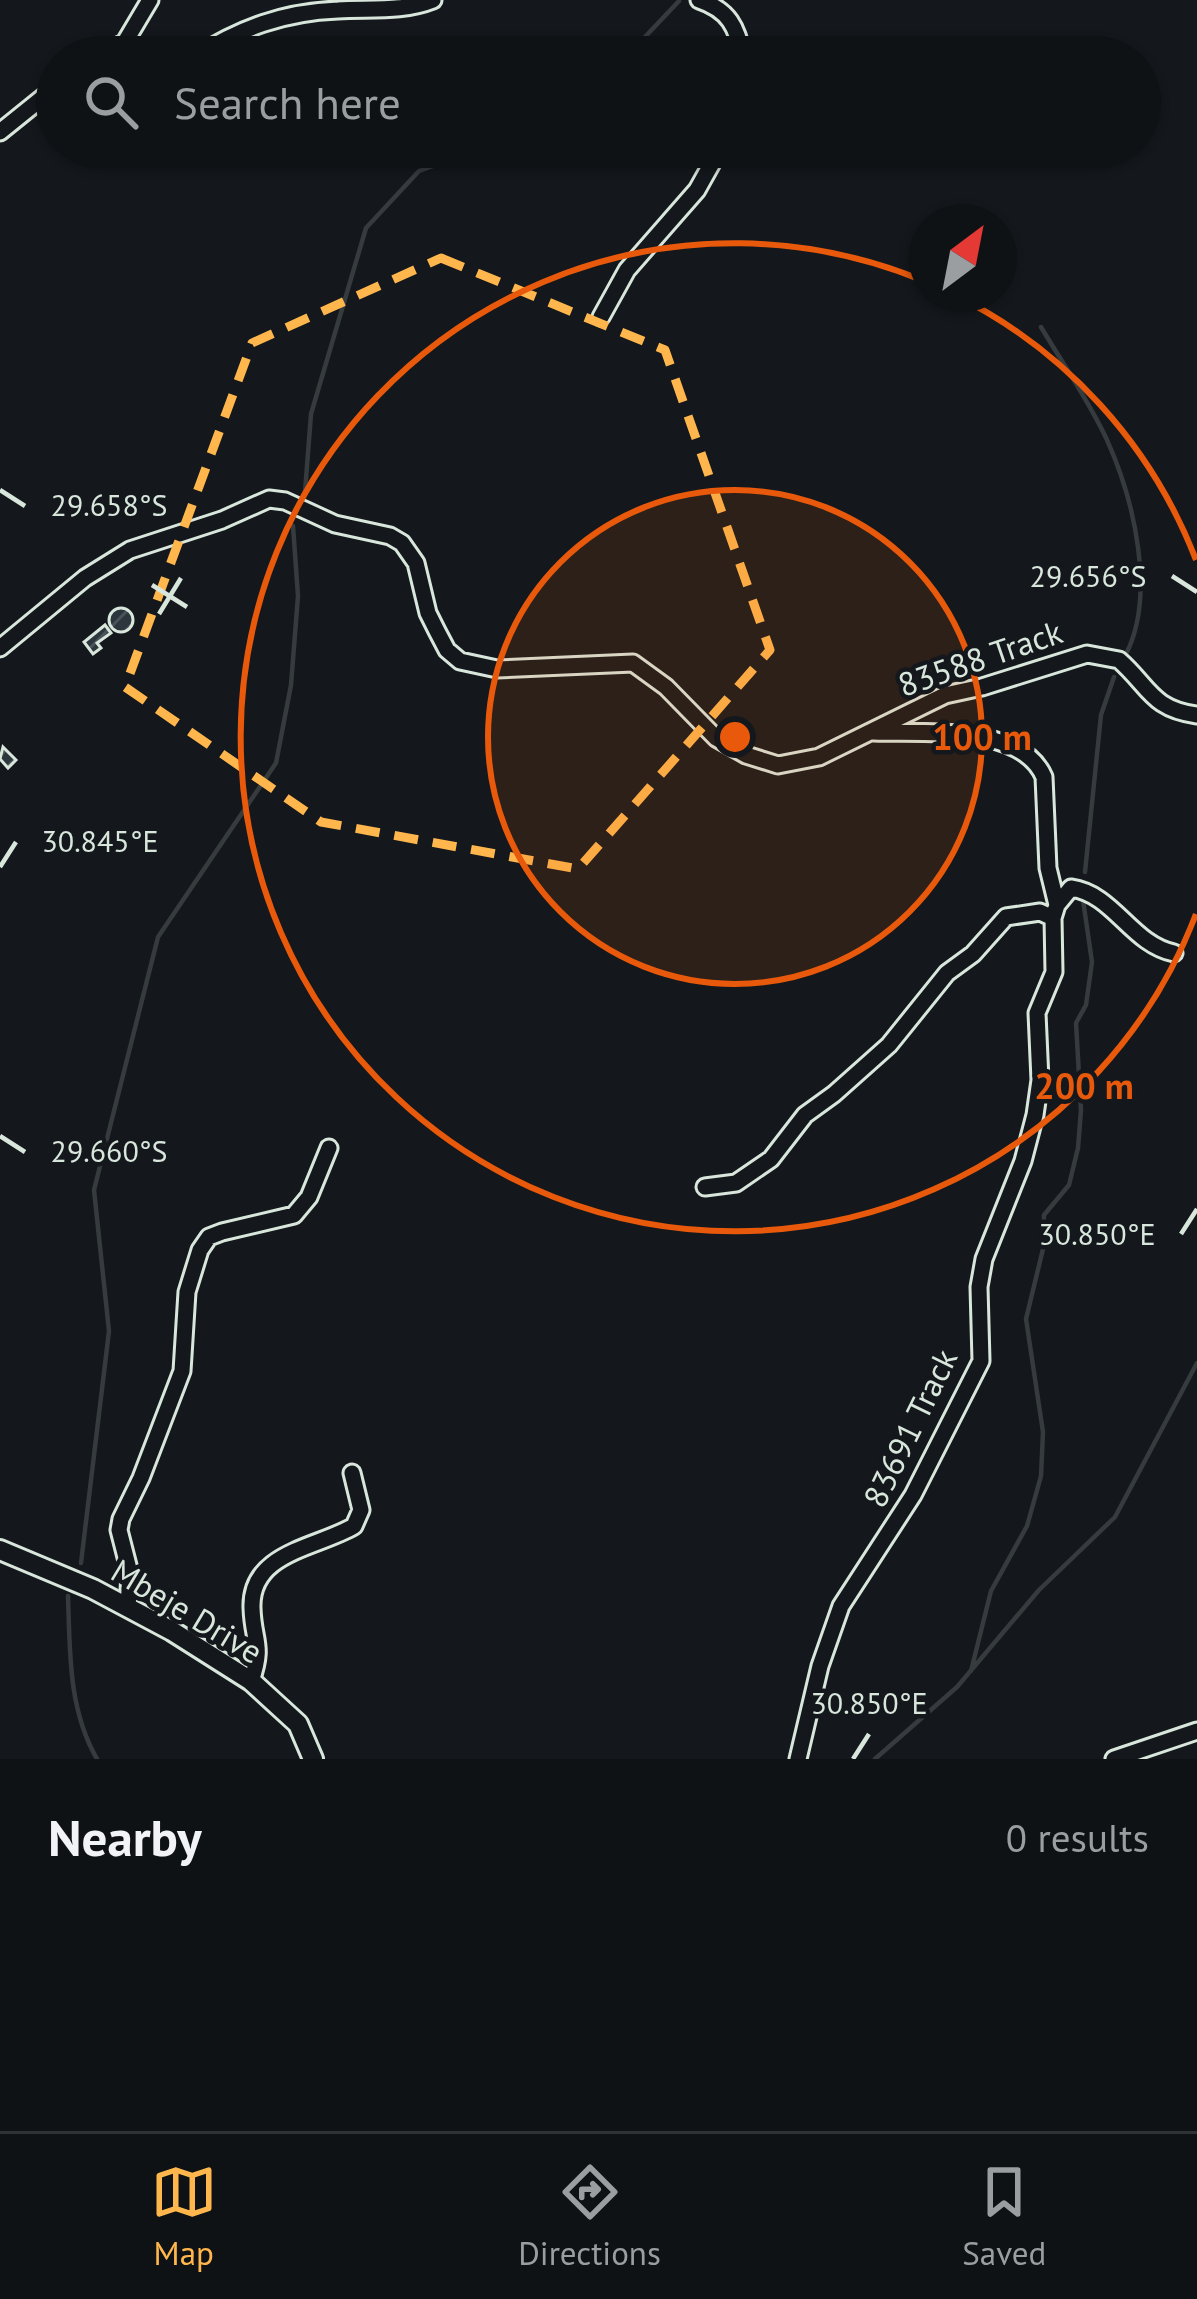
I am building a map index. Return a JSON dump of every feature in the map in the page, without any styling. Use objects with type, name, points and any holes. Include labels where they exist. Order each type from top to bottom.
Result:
[{"type":"street","points":[[133,36],[150,0]]},
{"type":"street","points":[[227,36],[260,22],[332,10],[414,7],[433,0]]},
{"type":"street","points":[[699,0],[728,15],[739,36]]},
{"type":"street","points":[[0,133],[36,103]]},
{"type":"street","points":[[601,317],[627,270],[697,190],[709,168]]},
{"type":"street","name":"83588 Track","points":[[0,648],[85,578],[130,550],[269,499],[402,543],[412,553],[436,631],[460,661],[497,669],[633,663],[667,687],[716,738],[778,764],[819,758],[926,701],[1087,654],[1119,660],[1161,704],[1197,715]]},
{"type":"street","name":"83691 Track","points":[[798,1759],[820,1666],[841,1606],[904,1512],[981,1361],[979,1287],[984,1259],[1023,1161],[1035,1115],[1040,1080],[1036,1012],[1054,972],[1055,912],[1039,764],[1005,742],[872,732]]},
{"type":"street","points":[[704,1187],[736,1183],[771,1159],[805,1114],[889,1046],[947,973],[973,954],[1006,917],[1055,912],[1070,889],[1089,891],[1150,945],[1174,952]]},
{"type":"street","points":[[128,1608],[130,1573],[119,1530],[121,1520],[182,1371],[188,1292],[200,1250],[209,1237],[222,1232],[294,1214],[309,1197],[329,1148]]},
{"type":"street","points":[[251,1681],[260,1647],[252,1612],[256,1580],[274,1561],[354,1526],[361,1510],[352,1473]]},
{"type":"street","name":"Mbeje Drive","points":[[0,1550],[128,1608],[251,1681],[298,1724],[314,1759]]},
{"type":"street","points":[[1114,1759],[1197,1731]]},
{"type":"highlighted area","points":[[441,258],[665,350],[770,650],[578,869],[321,822],[125,687],[252,343]]},
{"type":"building","points":[[121,608],[133,620],[121,632],[109,620]]},
{"type":"building","points":[[105,625],[111,633],[97,643],[101,648],[93,654],[84,642]]},
{"type":"building","points":[[3,747],[16,760],[8,768],[0,759]]},
{"type":"waterway","points":[[646,36],[679,1]]},
{"type":"waterway","points":[[305,492],[311,414],[366,228],[419,171],[427,168]]},
{"type":"waterway","points":[[1041,327],[1107,440],[1126,491],[1140,577],[1135,632],[1125,656]]},
{"type":"waterway","points":[[81,1563],[109,1331],[94,1190],[158,937],[276,763],[291,685],[298,596],[293,526]]},
{"type":"waterway","points":[[1085,872],[1101,715],[1114,677]]},
{"type":"waterway","points":[[971,1671],[991,1591],[1027,1526],[1041,1476],[1043,1432],[1026,1319],[1043,1249],[1044,1215],[1069,1185],[1078,1148],[1081,1110],[1076,1023],[1086,1005],[1092,962],[1083,900]]},
{"type":"waterway","points":[[875,1759],[957,1687],[1039,1590],[1115,1517],[1197,1363]]},
{"type":"waterway","points":[[68,1596],[76,1700],[97,1759]]}]
